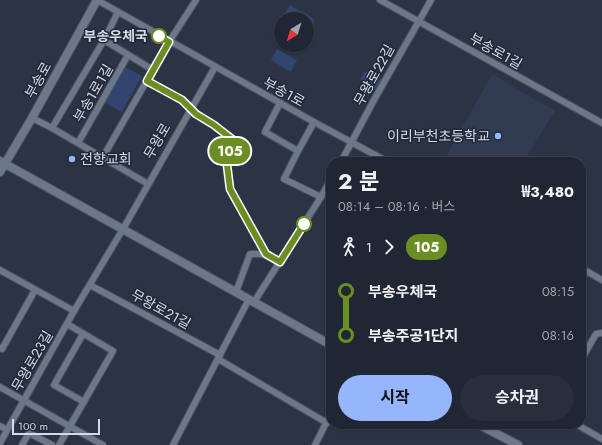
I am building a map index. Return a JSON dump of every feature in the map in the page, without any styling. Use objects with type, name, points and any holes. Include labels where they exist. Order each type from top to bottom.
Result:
[{"type":"street","name":"부송1로","points":[[97,0],[169,42],[379,157]]},
{"type":"street","name":"부송로","points":[[0,172],[3,162],[32,118],[97,0]]},
{"type":"street","points":[[103,158],[169,42],[196,0]]},
{"type":"street","name":"부송로1길","points":[[380,0],[602,123]]},
{"type":"street","name":"무왕로22길","points":[[344,157],[375,98],[431,0]]},
{"type":"street","name":"부송1로1길","points":[[118,12],[104,40],[52,128],[148,184]]},
{"type":"street","name":"부송1로1길","points":[[104,40],[153,70]]},
{"type":"street","name":"부송1로1길","points":[[78,143],[128,55]]},
{"type":"street","name":"무왕로","points":[[123,229],[215,67]]},
{"type":"street","points":[[147,81],[182,100],[196,114],[214,125],[232,139],[227,165],[230,189],[266,254]]},
{"type":"street","points":[[280,103],[265,132],[298,151]]},
{"type":"street","points":[[32,118],[52,128]]},
{"type":"street","points":[[314,122],[284,179],[321,197]]},
{"type":"street","points":[[3,162],[326,342]]},
{"type":"street","points":[[173,445],[251,300],[280,262],[326,188]]},
{"type":"street","name":"무왕로23길","points":[[0,443],[74,311],[123,229]]},
{"type":"street","points":[[236,292],[250,254],[266,254],[280,262]]},
{"type":"street","points":[[0,270],[74,311]]},
{"type":"street","points":[[586,271],[602,280]]},
{"type":"street","name":"무왕로21길","points":[[90,285],[219,357],[326,422]]},
{"type":"street","points":[[1,348],[35,290]]},
{"type":"street","name":"무왕로23길","points":[[67,324],[113,351],[84,402]]},
{"type":"street","points":[[586,351],[596,334],[602,333]]},
{"type":"street","points":[[59,445],[84,402],[54,385],[83,334]]},
{"type":"street","points":[[0,387],[103,445]]},
{"type":"street","points":[[314,445],[326,425]]},
{"type":"street","points":[[0,426],[7,430]]},
{"type":"street","points":[[488,429],[518,445]]},
{"type":"street","points":[[585,429],[602,439]]},
{"type":"street","points":[[22,445],[29,432],[52,445]]},
{"type":"shaded area","points":[[290,5],[302,12],[286,12]]},
{"type":"shaded area","points":[[275,52],[282,52],[297,60],[291,72],[271,60]]},
{"type":"shaded area","points":[[125,67],[142,76],[122,112],[105,103]]},
{"type":"shaded area","points":[[365,71],[385,81],[380,91],[360,80]]},
{"type":"shaded area","name":"이리부천초등학교","points":[[492,74],[555,111],[526,157],[446,157]]},
{"type":"bus line","name":"105","points":[[159,36],[169,42],[147,81],[182,100],[196,114],[214,125],[232,139],[227,165],[230,189],[266,254],[280,262],[304,224]]},
{"type":"place","name":"부송우체국","points":[[159,36]]},
{"type":"place","name":"이리부천초등학교","points":[[498,136]]},
{"type":"place","name":"전향교회","points":[[72,159]]}]
